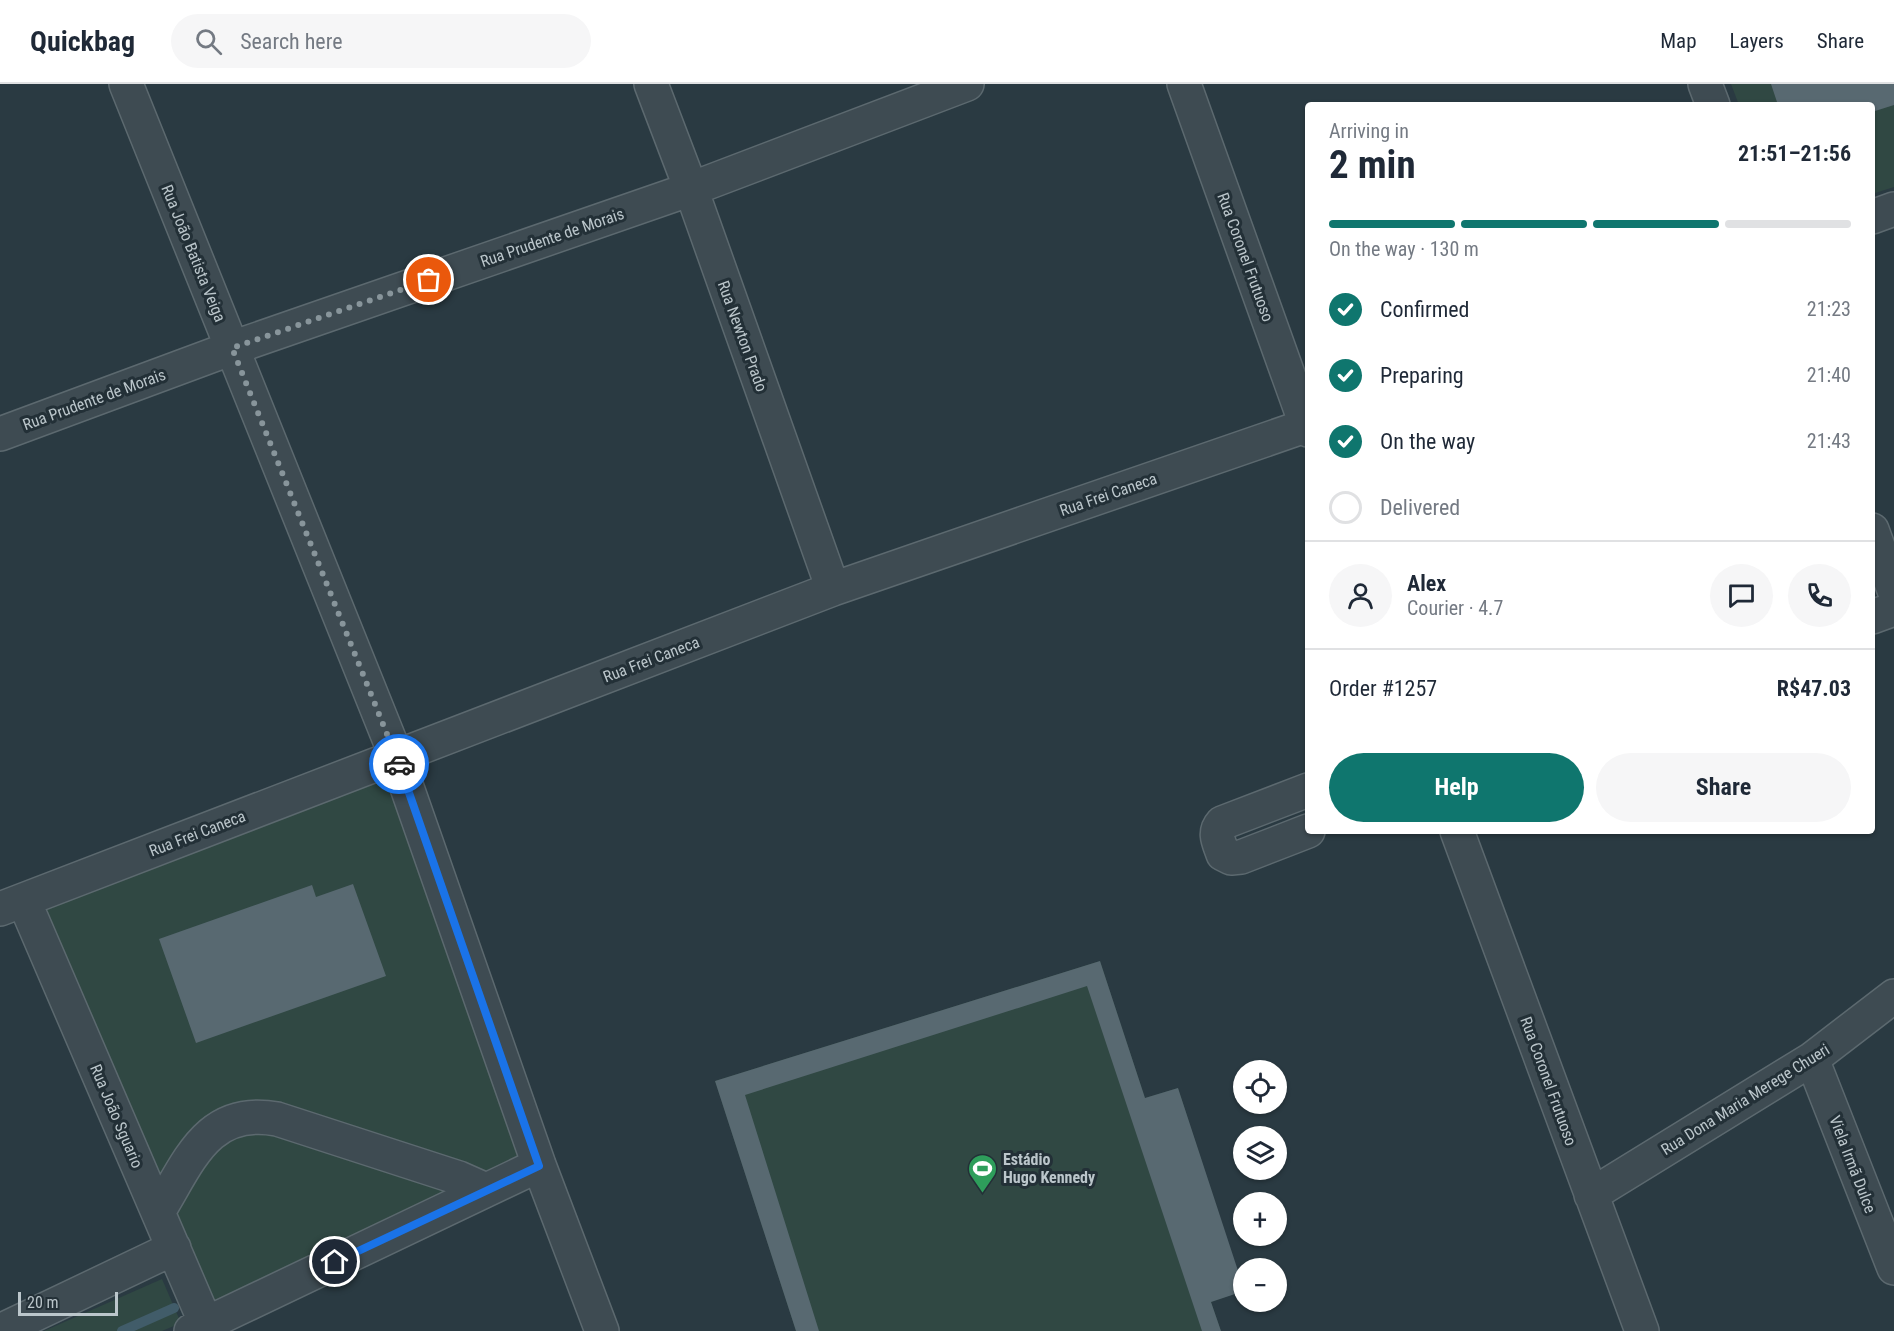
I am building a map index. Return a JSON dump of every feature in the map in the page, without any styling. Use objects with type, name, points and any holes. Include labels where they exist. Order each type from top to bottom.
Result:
[{"type":"street","name":"Rua João Batista Veiga","points":[[126,84],[396,756],[539,1166],[602,1331]]},
{"type":"street","name":"Rua Newton Prado","points":[[651,84],[691,189],[833,589]]},
{"type":"street","name":"Rua Prudente de Morais","points":[[0,434],[232,348],[691,189],[967,84]]},
{"type":"street","name":"Rua Coronel Frutuoso","points":[[1184,84],[1305,421]]},
{"type":"street","points":[[1705,84],[1712,102]]},
{"type":"street","points":[[1875,216],[1894,209]]},
{"type":"street","name":"Rua Frei Caneca","points":[[12,905],[833,589],[1305,428]]},
{"type":"street","points":[[1875,542],[1884,579]]},
{"type":"street","points":[[1875,616],[1894,609]]},
{"type":"street","points":[[1305,791],[1222,823],[1216,836],[1223,854],[1232,858],[1241,857],[1305,832]]},
{"type":"street","name":"Rua Coronel Frutuoso","points":[[1458,834],[1642,1331]]},
{"type":"street","name":"Rua João Sguario","points":[[12,905],[158,1212],[174,1248],[202,1328]]},
{"type":"street","name":"Rua Dona Maria Merege Chueri","points":[[1591,1195],[1812,1059],[1894,996]]},
{"type":"street","name":"Viela Irmã Dulce","points":[[1812,1059],[1894,1268]]},
{"type":"street","points":[[158,1212],[201,1143],[219,1127],[236,1118],[256,1115],[277,1119],[459,1178],[486,1190]]},
{"type":"street","points":[[202,1328],[539,1166]]},
{"type":"street","points":[[0,1331],[174,1248]]},
{"type":"green space","points":[[1731,84],[1894,84],[1894,187],[1875,193],[1875,102],[1738,102]]},
{"type":"green space","points":[[386,772],[535,1163],[204,1316],[31,901]]},
{"type":"green space","name":"Estádio Hugo Kennedy","points":[[1100,961],[1145,1098],[1178,1088],[1233,1258],[1233,1294],[1211,1302],[1221,1331],[796,1331],[715,1081]]},
{"type":"green space","points":[[162,1279],[181,1323],[162,1331],[44,1331]]},
{"type":"building","points":[[1771,84],[1894,84],[1894,105],[1875,111],[1875,102],[1777,102]]},
{"type":"building","points":[[353,884],[386,976],[196,1043],[159,939],[312,885],[316,897]]},
{"type":"building","points":[[1100,961],[1145,1098],[1178,1088],[1234,1258],[1233,1295],[1211,1302],[1221,1331],[1202,1331],[1087,986],[745,1095],[819,1331],[796,1331],[715,1081]]},
{"type":"waterway","points":[[122,1331],[174,1308]]},
{"type":"way so far","points":[[399,764],[232,348],[429,280]]},
{"type":"place","name":"Estádio Hugo Kennedy","points":[[982,1194]]},
{"type":"route","points":[[335,1262],[539,1166],[399,764]]}]
